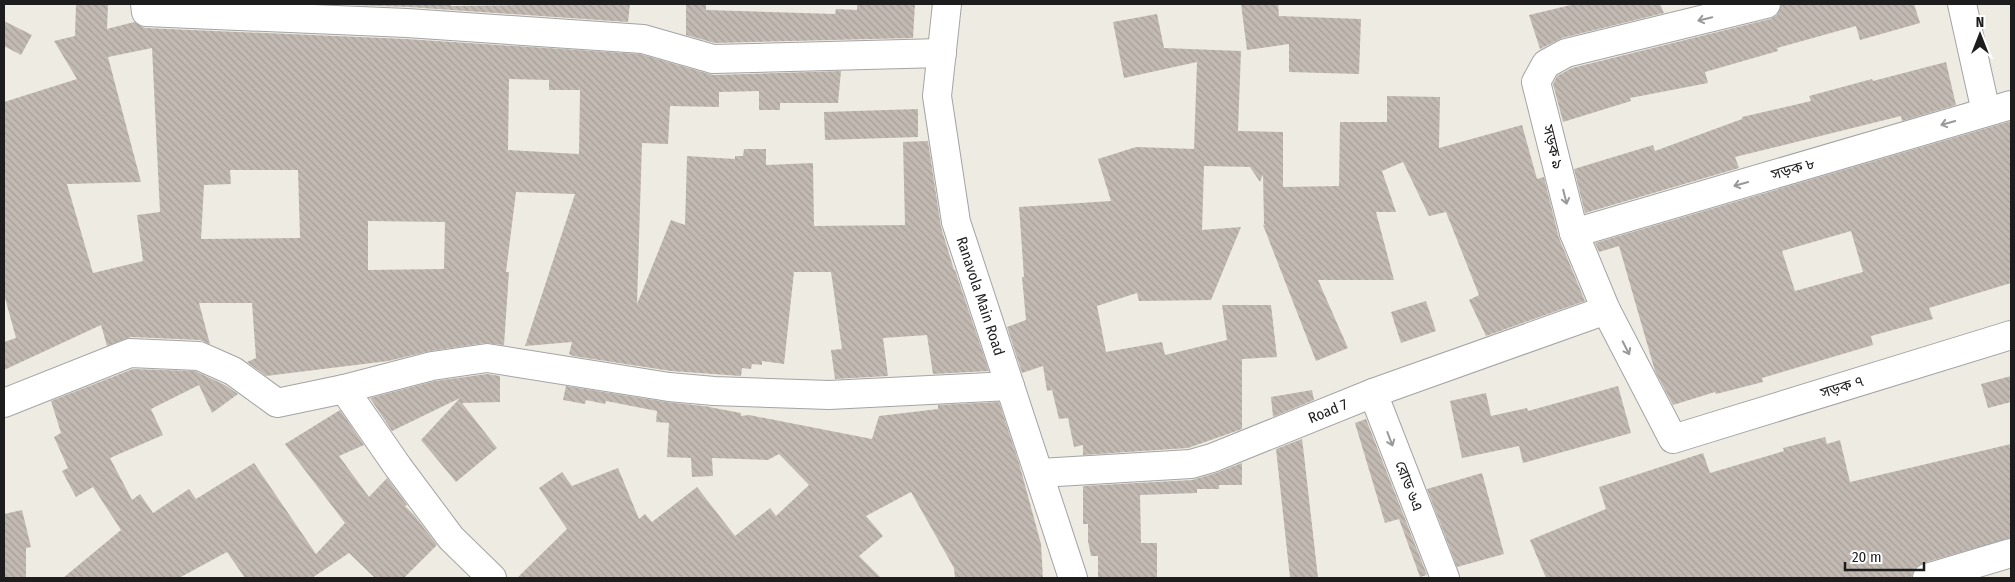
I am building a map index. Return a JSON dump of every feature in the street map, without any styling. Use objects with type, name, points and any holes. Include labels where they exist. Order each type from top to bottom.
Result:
[{"type":"street","points":[[145,4],[146,12],[406,23],[643,39],[713,59],[942,53]]},
{"type":"street","name":"Ranavola Main Road","points":[[947,4],[937,96],[956,222],[1074,578]]},
{"type":"street","points":[[1962,4],[1999,108]]},
{"type":"street","name":"সড়ক ৯","points":[[1673,439],[1606,310],[1574,233],[1536,82],[1546,64],[1566,53],[1756,5]]},
{"type":"street","name":"সড়ক ৮","points":[[1574,233],[1999,108]]},
{"type":"street","name":"Road 7","points":[[1040,473],[1191,464],[1212,458],[1373,394],[1606,310]]},
{"type":"street","name":"সড়ক ৭","points":[[1673,439],[2011,335]]},
{"type":"street","points":[[4,403],[130,353],[199,356],[233,371],[277,403],[344,389],[432,366],[487,358],[669,387],[714,391],[829,395],[1010,386]]},
{"type":"street","points":[[344,389],[450,538],[492,578]]},
{"type":"street","name":"রোড ৬এ","points":[[1373,394],[1445,578]]},
{"type":"street","points":[[1927,578],[2011,553]]},
{"type":"building","points":[[76,4],[108,4],[107,29],[134,22],[145,28],[406,39],[640,54],[713,75],[841,71],[838,103],[780,103],[780,110],[759,110],[759,91],[719,92],[719,107],[670,106],[668,144],[642,143],[637,304],[671,220],[685,225],[687,156],[735,159],[735,156],[743,156],[744,149],[766,149],[766,165],[813,163],[814,226],[905,225],[903,142],[928,141],[941,227],[989,371],[933,374],[927,335],[883,338],[888,376],[835,379],[831,350],[842,349],[831,272],[794,272],[784,364],[762,361],[762,365],[752,364],[751,369],[742,368],[741,376],[671,371],[573,356],[569,354],[572,342],[525,346],[575,194],[516,192],[506,272],[509,272],[504,345],[485,343],[430,351],[388,361],[266,376],[247,362],[256,358],[252,303],[199,303],[210,344],[200,340],[131,337],[107,346],[101,325],[4,370],[4,342],[16,338],[4,294],[4,102],[77,79],[54,41],[75,36]],"holes":[[[152,48],[160,212],[137,215],[143,261],[93,273],[67,184],[141,182],[108,57]],[[509,79],[549,80],[549,90],[580,90],[579,154],[508,150]],[[230,170],[298,170],[300,238],[201,239],[204,185],[231,184]],[[368,221],[445,222],[444,269],[368,270]]]},
{"type":"building","points":[[321,4],[451,4],[451,6],[630,4],[628,22],[408,7]]},
{"type":"building","points":[[686,4],[706,4],[706,10],[835,14],[836,9],[857,10],[857,4],[915,4],[913,38],[715,43],[686,35]]},
{"type":"building","points":[[1241,4],[1278,4],[1279,16],[1361,19],[1359,74],[1289,72],[1289,44],[1247,50]]},
{"type":"building","points":[[1575,4],[1660,4],[1664,13],[1562,38],[1540,49],[1529,15]]},
{"type":"building","points":[[1781,4],[1914,4],[1920,23],[1860,40],[1856,26],[1777,48],[1778,51],[1705,72],[1708,83],[1630,98],[1631,101],[1563,122],[1553,84],[1557,76],[1572,68],[1770,19],[1777,15]]},
{"type":"building","points":[[1157,14],[1164,48],[1241,51],[1238,131],[1283,132],[1283,187],[1339,186],[1340,122],[1387,122],[1387,96],[1440,97],[1439,148],[1522,125],[1537,179],[1544,177],[1559,238],[1585,301],[1486,336],[1469,300],[1479,295],[1446,212],[1429,216],[1403,162],[1382,171],[1396,212],[1376,212],[1394,280],[1318,280],[1348,348],[1316,361],[1263,225],[1266,224],[1264,224],[1263,174],[1260,182],[1250,167],[1204,166],[1202,230],[1241,227],[1211,300],[1139,301],[1137,293],[1097,306],[1106,352],[1162,342],[1165,355],[1227,340],[1222,305],[1271,305],[1277,357],[1242,359],[1242,429],[1188,448],[1083,455],[1083,445],[1074,447],[1068,418],[1059,419],[1052,390],[1047,391],[1043,366],[1022,373],[1007,327],[1026,320],[1019,207],[1111,201],[1098,159],[1136,147],[1194,149],[1197,62],[1124,78],[1113,22]]},
{"type":"building","points":[[4,21],[32,35],[21,55],[4,46]]},
{"type":"building","points":[[1946,62],[1956,105],[1902,121],[1901,116],[1735,157],[1739,168],[1585,213],[1574,169],[1653,145],[1655,151],[1742,119],[1742,117],[1811,101],[1809,96]]},
{"type":"building","points":[[918,109],[918,137],[825,140],[824,112]]},
{"type":"building","points":[[2011,121],[2011,283],[1929,308],[1933,319],[1871,336],[1873,345],[1762,378],[1763,382],[1716,394],[1715,392],[1673,405],[1655,371],[1619,246],[1599,252],[1595,243]],"holes":[[[1851,231],[1863,272],[1795,291],[1782,251]]]},
{"type":"building","points":[[1426,301],[1436,331],[1401,343],[1391,312]]},
{"type":"building","points":[[133,369],[195,371],[225,385],[238,394],[212,413],[199,385],[151,409],[163,435],[110,458],[132,500],[140,494],[153,513],[189,489],[196,499],[254,463],[316,554],[345,523],[285,444],[340,410],[364,445],[339,456],[369,497],[387,478],[407,505],[405,506],[437,545],[404,578],[375,578],[349,553],[312,578],[245,578],[227,552],[179,578],[63,578],[121,530],[93,487],[76,497],[62,471],[68,468],[54,437],[61,433],[51,401]]},
{"type":"building","points":[[487,374],[500,376],[500,402],[462,403],[497,448],[456,482],[421,440],[460,398],[392,431],[370,398],[435,381]]},
{"type":"building","points":[[2011,376],[2011,402],[1988,408],[1981,384]]},
{"type":"building","points":[[566,386],[712,407],[709,407],[741,413],[741,416],[749,415],[872,439],[879,416],[938,409],[938,405],[999,402],[1019,463],[1041,544],[1043,578],[955,578],[954,568],[911,492],[866,516],[883,536],[859,556],[881,578],[517,578],[567,529],[539,488],[562,472],[572,486],[618,468],[639,519],[645,514],[652,522],[697,487],[735,536],[770,508],[776,516],[809,485],[779,454],[768,460],[712,458],[713,476],[692,477],[691,458],[667,457],[669,423],[656,422],[657,411],[606,401],[605,404],[586,400],[585,404],[563,400]]},
{"type":"building","points":[[1618,386],[1631,433],[1523,463],[1519,446],[1462,458],[1450,401],[1486,393],[1491,416],[1527,408],[1528,411]]},
{"type":"building","points":[[1312,390],[1314,400],[1273,417],[1271,397]]},
{"type":"building","points":[[1366,419],[1427,575],[1420,577],[1399,519],[1385,523],[1355,423]]},
{"type":"building","points":[[1825,437],[1827,444],[1840,440],[1850,482],[2011,444],[2011,538],[1923,563],[1915,568],[1911,578],[1546,578],[1530,540],[1606,509],[1599,487],[1703,453],[1710,473],[1784,451],[1783,448]]},
{"type":"building","points":[[1302,439],[1318,578],[1290,578],[1276,449]]},
{"type":"building","points":[[1242,463],[1242,485],[1219,485],[1219,489],[1197,489],[1197,493],[1140,495],[1141,543],[1157,543],[1157,578],[1098,578],[1098,556],[1091,556],[1088,541],[1088,524],[1083,524],[1083,486],[1192,480]]},
{"type":"building","points":[[1482,473],[1504,554],[1457,567],[1427,489]]},
{"type":"building","points":[[22,510],[31,547],[26,548],[26,578],[4,578],[4,514]]}]
